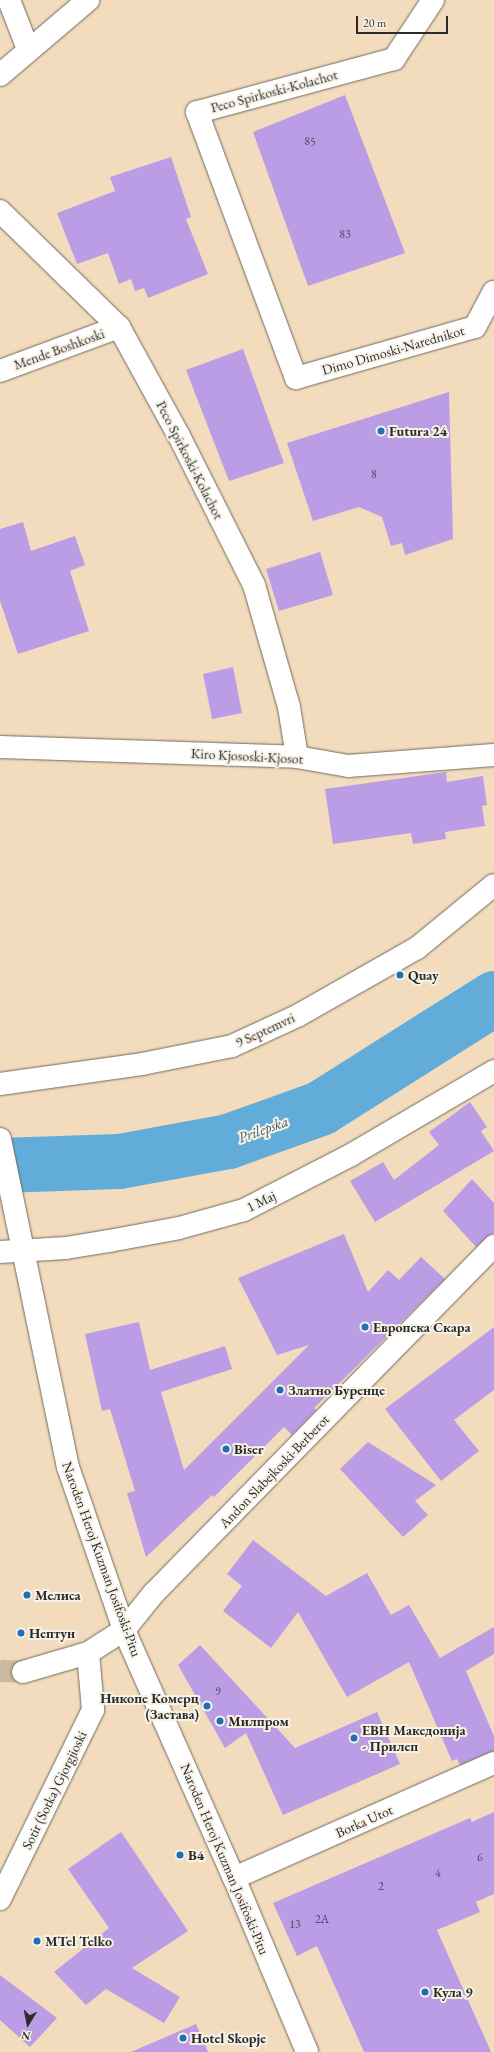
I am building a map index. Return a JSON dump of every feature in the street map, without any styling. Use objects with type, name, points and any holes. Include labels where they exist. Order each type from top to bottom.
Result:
[{"type":"street","points":[[9,0],[28,49]]},
{"type":"street","points":[[0,75],[28,49],[88,0]]},
{"type":"street","name":"Peco Spirkoski-Kolachot","points":[[296,378],[197,112],[394,59],[433,0]]},
{"type":"street","name":"Peco Spirkoski-Kolachot","points":[[0,210],[119,327],[179,436],[254,585],[289,708],[297,757]]},
{"type":"street","name":"Dimo Dimoski-Narednikot","points":[[296,378],[475,327],[494,292]]},
{"type":"street","name":"Mende Boshkoski","points":[[0,370],[119,327]]},
{"type":"street","name":"Kiro Kjososki-Kjosot","points":[[0,747],[297,757],[348,766],[494,754]]},
{"type":"street","name":"9 Septemvri","points":[[0,1084],[142,1064],[232,1046],[299,1015],[418,948],[494,885]]},
{"type":"street","name":"1 Maj","points":[[0,1252],[23,1252],[66,1248],[171,1229],[244,1210],[351,1155],[494,1070]]},
{"type":"street","name":"Naroden Heroj Kuzman Josifoski-Pitu","points":[[0,1139],[68,1467],[124,1630],[234,1878],[307,2052]]},
{"type":"street","name":"Andon Slabejkoski-Berberot","points":[[23,1672],[88,1653],[124,1630],[154,1593],[494,1246]]},
{"type":"street","name":"Sotir (Sotka) Gjorgjioski","points":[[0,1899],[93,1710],[88,1653]]},
{"type":"street","name":"Borka Utot","points":[[234,1878],[494,1763]]},
{"type":"building","points":[[345,95],[405,253],[308,286],[253,132]]},
{"type":"building","points":[[171,157],[191,217],[186,219],[208,274],[148,298],[144,288],[135,291],[131,279],[119,284],[108,253],[77,264],[57,213],[115,191],[110,177]]},
{"type":"building","points":[[243,349],[284,463],[229,481],[186,370]]},
{"type":"building","points":[[449,392],[453,539],[405,555],[402,543],[391,546],[382,517],[359,507],[313,521],[287,443]]},
{"type":"building","points":[[23,522],[31,551],[75,536],[85,565],[70,571],[89,631],[18,654],[0,601],[0,529]]},
{"type":"building","points":[[320,552],[333,595],[279,611],[266,569]]},
{"type":"building","points":[[233,667],[242,713],[212,719],[203,674]]},
{"type":"building","points":[[446,772],[447,782],[483,776],[487,805],[482,806],[485,826],[445,832],[446,839],[413,844],[411,833],[333,844],[325,789]]},
{"type":"building","points":[[470,1102],[487,1127],[481,1131],[494,1151],[375,1222],[350,1181],[383,1162],[394,1180],[439,1145],[429,1132]]},
{"type":"building","points":[[472,1179],[494,1203],[494,1232],[476,1247],[443,1211]]},
{"type":"building","points":[[344,1234],[368,1292],[388,1270],[399,1280],[421,1257],[445,1279],[314,1408],[316,1410],[292,1435],[284,1427],[214,1497],[212,1495],[146,1557],[127,1493],[135,1491],[110,1409],[102,1411],[85,1334],[139,1322],[150,1370],[225,1346],[232,1369],[161,1392],[184,1470],[309,1345],[277,1355],[238,1278]]},
{"type":"building","points":[[494,1327],[494,1390],[454,1420],[479,1451],[441,1481],[385,1409]]},
{"type":"building","points":[[368,1442],[436,1485],[415,1501],[428,1515],[403,1537],[340,1469]]},
{"type":"building","points":[[253,1540],[326,1596],[367,1573],[391,1615],[409,1605],[440,1658],[494,1627],[494,1654],[466,1671],[494,1736],[494,1751],[460,1765],[457,1759],[452,1761],[409,1662],[347,1697],[298,1612],[271,1648],[223,1611],[242,1586],[227,1574]]},
{"type":"building","points":[[200,1645],[295,1748],[377,1712],[400,1764],[283,1815],[246,1733],[225,1748],[178,1665]]},
{"type":"building","points":[[494,1812],[494,1894],[476,1902],[480,1912],[437,1930],[491,2052],[364,2052],[317,1946],[297,1956],[273,1903],[470,1818],[472,1822]]},
{"type":"building","points":[[121,1832],[188,1931],[132,1968],[180,1997],[164,2023],[106,1989],[86,2005],[54,1972],[109,1928],[68,1869]]},
{"type":"building","points":[[0,1975],[57,2018],[30,2047],[0,2020]]},
{"type":"building","name":"Hotel Skopje","points":[[196,2024],[208,2052],[131,2052]]},
{"type":"waterway","name":"Prilepska","points":[[0,1165],[119,1161],[228,1141],[320,1108],[494,998]]},
{"type":"tunnel","points":[[0,1671],[23,1672]]},
{"type":"place","name":"Futura 24","points":[[381,431]]},
{"type":"place","name":"Quay","points":[[400,975]]},
{"type":"place","name":"Европска Скара","points":[[365,1327]]},
{"type":"place","name":"Златно Буренце","points":[[280,1390]]},
{"type":"place","name":"Biser","points":[[226,1449]]},
{"type":"place","name":"Мелиса","points":[[27,1595]]},
{"type":"place","name":"Нептун","points":[[21,1633]]},
{"type":"place","name":"Никопе Комерц (Застава)","points":[[207,1706]]},
{"type":"place","name":"Милпром","points":[[220,1721]]},
{"type":"place","name":"ЕВН Македонија - Прилеп","points":[[354,1738]]},
{"type":"place","name":"B4","points":[[180,1855]]},
{"type":"place","name":"MTel Telko","points":[[37,1941]]},
{"type":"place","name":"Кула 9","points":[[425,1992]]},
{"type":"place","name":"Hotel Skopje","points":[[183,2038]]}]
